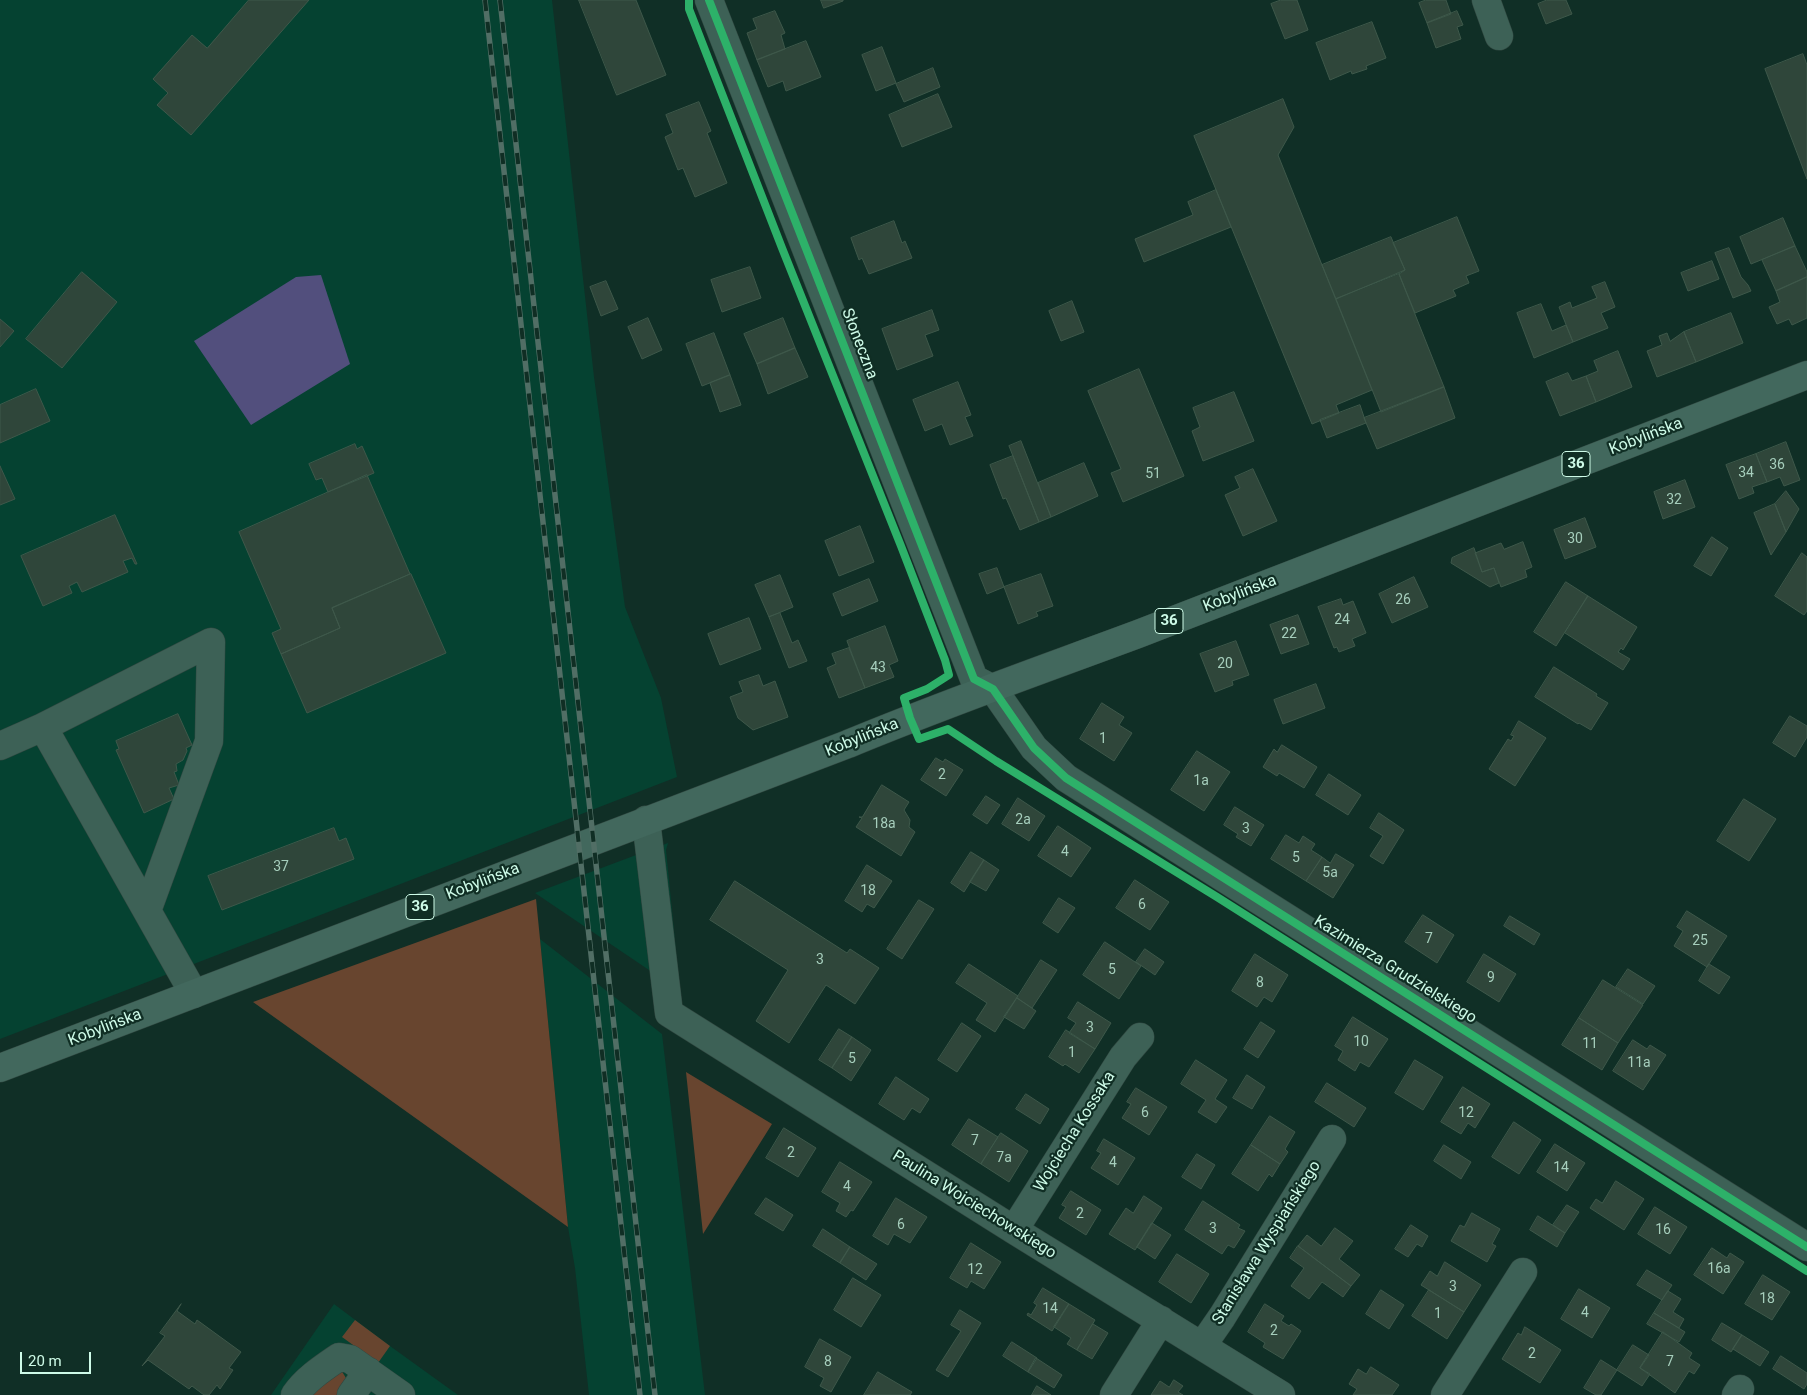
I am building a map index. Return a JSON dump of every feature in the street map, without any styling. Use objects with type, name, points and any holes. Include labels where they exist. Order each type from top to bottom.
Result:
[{"type":"main road","name":"Kobylińska","points":[[0,1068],[848,744],[910,718],[993,689],[1807,375]]},
{"type":"street","name":"Słoneczna","points":[[709,0],[974,679],[993,689]]},
{"type":"street","points":[[1486,0],[1498,36]]},
{"type":"street","points":[[0,746],[43,727],[211,642],[209,741],[147,911]]},
{"type":"street","name":"Kazimierza Grudzielskiego","points":[[993,689],[1034,748],[1066,778],[1807,1247]]},
{"type":"street","points":[[43,727],[194,994]]},
{"type":"street","name":"Paulina Wojciechowskiego","points":[[646,820],[669,1013],[1281,1395]]},
{"type":"street","name":"Wojciecha Kossaka","points":[[1014,1230],[1123,1057],[1140,1036]]},
{"type":"street","name":"Stanisława Wyspiańskiego","points":[[1202,1346],[1222,1317],[1332,1139]]},
{"type":"street","points":[[1445,1395],[1523,1272]]},
{"type":"street","points":[[1114,1395],[1161,1320]]},
{"type":"street","points":[[295,1395],[300,1387],[322,1368],[340,1357],[350,1359],[401,1395]]},
{"type":"street","points":[[351,1395],[368,1371]]},
{"type":"shaded area","points":[[0,0],[552,0],[594,377],[625,607],[661,698],[677,777],[0,1039]]},
{"type":"shaded area","points":[[321,275],[350,364],[251,425],[194,341],[296,277]]},
{"type":"shaded area","points":[[668,843],[666,850],[680,991],[535,893]]},
{"type":"shaded area","points":[[536,899],[540,939],[568,1227],[253,1002]]},
{"type":"shaded area","points":[[540,939],[662,1034],[705,1395],[589,1395],[575,1268],[568,1227]]},
{"type":"shaded area","points":[[686,1072],[772,1124],[703,1234]]},
{"type":"shaded area","points":[[334,1304],[390,1346],[458,1395],[271,1395]]},
{"type":"shaded area","points":[[355,1320],[390,1346],[378,1363],[342,1337]]},
{"type":"shaded area","points":[[341,1370],[347,1383],[338,1395],[306,1395]]},
{"type":"building","points":[[249,0],[309,0],[191,135],[157,105],[168,93],[153,79],[192,35],[207,48]]},
{"type":"building","points":[[579,0],[636,0],[666,75],[617,95]]},
{"type":"building","points":[[821,0],[843,0],[843,1],[824,8]]},
{"type":"building","points":[[1281,0],[1297,0],[1308,30],[1285,39],[1271,4]]},
{"type":"building","points":[[1426,0],[1446,0],[1451,14],[1427,23],[1419,3]]},
{"type":"building","points":[[1547,0],[1566,0],[1572,14],[1546,24],[1538,4]]},
{"type":"building","points":[[775,11],[785,33],[781,35],[785,49],[757,60],[747,33],[757,29],[753,19]]},
{"type":"building","points":[[1457,11],[1463,25],[1457,27],[1461,39],[1436,48],[1427,23]]},
{"type":"building","points":[[1372,22],[1386,58],[1366,66],[1367,69],[1352,74],[1351,71],[1330,80],[1316,43]]},
{"type":"building","points":[[806,41],[821,77],[786,91],[783,81],[768,87],[757,60]]},
{"type":"building","points":[[882,47],[896,83],[876,91],[862,55]]},
{"type":"building","points":[[1803,54],[1807,65],[1807,179],[1765,69]]},
{"type":"building","points":[[933,68],[940,87],[904,102],[896,84]]},
{"type":"building","points":[[938,94],[952,127],[902,147],[889,115]]},
{"type":"building","points":[[1283,99],[1294,127],[1278,155],[1372,390],[1336,405],[1339,413],[1312,424],[1194,136]]},
{"type":"building","points":[[699,102],[711,131],[707,133],[727,183],[695,197],[683,168],[678,170],[665,137],[673,133],[666,115]]},
{"type":"building","points":[[1216,190],[1231,227],[1144,262],[1135,239],[1193,215],[1188,202]]},
{"type":"building","points":[[1457,217],[1479,271],[1466,276],[1469,283],[1453,290],[1456,296],[1415,313],[1399,274],[1405,270],[1393,243]]},
{"type":"building","points":[[1783,218],[1795,246],[1751,264],[1740,237]]},
{"type":"building","points":[[894,221],[902,243],[905,241],[912,258],[869,274],[862,258],[859,260],[851,238]]},
{"type":"building","points":[[1391,237],[1405,270],[1336,299],[1322,265]]},
{"type":"building","points":[[1795,246],[1807,272],[1807,277],[1776,291],[1762,260]]},
{"type":"building","points":[[1729,248],[1741,277],[1751,291],[1733,298],[1715,253]]},
{"type":"building","points":[[1712,261],[1719,279],[1688,291],[1681,273]]},
{"type":"building","points":[[750,267],[761,298],[722,312],[711,280]]},
{"type":"building","points":[[82,272],[117,302],[62,368],[26,339]]},
{"type":"building","points":[[1399,274],[1444,387],[1381,412],[1336,299]]},
{"type":"building","points":[[1807,277],[1807,318],[1792,325],[1789,319],[1777,324],[1769,307],[1780,302],[1776,291]]},
{"type":"building","points":[[606,281],[618,309],[601,316],[590,287]]},
{"type":"building","points":[[1605,282],[1615,307],[1601,313],[1608,328],[1573,342],[1559,307],[1570,302],[1572,308],[1597,298],[1592,287]]},
{"type":"building","points":[[1072,301],[1084,332],[1061,341],[1049,311]]},
{"type":"building","points":[[1541,304],[1552,331],[1566,325],[1573,342],[1534,358],[1517,313]]},
{"type":"building","points":[[932,310],[939,330],[925,335],[933,356],[897,370],[882,329]]},
{"type":"building","points":[[1731,313],[1743,343],[1696,362],[1684,332]]},
{"type":"building","points":[[648,318],[662,350],[642,359],[628,327]]},
{"type":"building","points":[[783,318],[795,348],[757,364],[744,334]]},
{"type":"building","points":[[0,319],[14,331],[0,347]]},
{"type":"building","points":[[1684,332],[1696,362],[1657,377],[1647,351],[1662,345],[1659,336],[1667,333],[1670,341]]},
{"type":"building","points":[[714,333],[730,375],[702,386],[686,344]]},
{"type":"building","points":[[795,348],[808,377],[768,394],[757,364]]},
{"type":"building","points":[[1618,351],[1632,387],[1596,402],[1586,376],[1598,371],[1594,361]]},
{"type":"building","points":[[1139,369],[1184,476],[1123,502],[1111,473],[1121,469],[1088,391]]},
{"type":"building","points":[[1568,373],[1572,381],[1586,376],[1596,402],[1560,416],[1546,382]]},
{"type":"building","points":[[730,375],[741,405],[720,412],[710,383]]},
{"type":"building","points":[[958,382],[971,415],[965,417],[973,436],[950,445],[942,424],[925,431],[913,400]]},
{"type":"building","points":[[1444,387],[1455,418],[1377,449],[1364,418]]},
{"type":"building","points":[[36,389],[50,421],[0,443],[0,405]]},
{"type":"building","points":[[1234,392],[1254,441],[1203,461],[1192,431],[1200,427],[1193,408]]},
{"type":"building","points":[[1360,405],[1366,423],[1327,438],[1320,420]]},
{"type":"building","points":[[1021,441],[1051,517],[1039,522],[1009,446]]},
{"type":"building","points":[[1786,442],[1800,480],[1784,486],[1780,477],[1767,482],[1756,454]]},
{"type":"building","points":[[355,444],[357,449],[362,446],[374,473],[328,492],[322,478],[316,480],[309,464]]},
{"type":"building","points":[[1756,454],[1767,482],[1752,487],[1754,493],[1739,499],[1726,465]]},
{"type":"building","points":[[1013,456],[1039,522],[1020,530],[1006,498],[1003,499],[990,465]]},
{"type":"building","points":[[1084,463],[1098,496],[1051,517],[1038,483]]},
{"type":"building","points":[[0,466],[15,499],[0,505]]},
{"type":"building","points":[[1253,469],[1277,521],[1243,536],[1225,495],[1240,488],[1235,477]]},
{"type":"building","points":[[367,475],[410,574],[332,608],[340,628],[281,654],[272,633],[281,629],[239,532]]},
{"type":"building","points":[[1685,480],[1695,507],[1663,519],[1654,492]]},
{"type":"building","points":[[1786,491],[1799,509],[1786,532],[1775,504]]},
{"type":"building","points":[[1775,504],[1786,532],[1771,555],[1754,513]]},
{"type":"building","points":[[115,515],[137,564],[135,564],[132,558],[123,561],[128,572],[82,592],[77,582],[69,586],[72,593],[43,606],[21,556]]},
{"type":"building","points":[[1585,518],[1596,547],[1565,559],[1554,530]]},
{"type":"building","points":[[860,526],[874,562],[839,576],[825,541]]},
{"type":"building","points":[[1712,537],[1728,548],[1711,576],[1694,566]]},
{"type":"building","points":[[1523,542],[1532,567],[1525,570],[1527,577],[1501,587],[1494,568],[1482,572],[1475,553],[1501,543],[1504,549]]},
{"type":"building","points":[[1474,548],[1482,572],[1494,568],[1499,583],[1490,587],[1451,563],[1452,558]]},
{"type":"building","points":[[1802,553],[1807,557],[1807,611],[1804,615],[1775,596]]},
{"type":"building","points":[[997,568],[1004,587],[987,594],[979,574]]},
{"type":"building","points":[[411,574],[446,653],[307,713],[281,654],[340,628],[332,608]]},
{"type":"building","points":[[1041,574],[1053,606],[1036,612],[1038,616],[1018,624],[1004,587]]},
{"type":"building","points":[[780,575],[793,607],[769,617],[755,585]]},
{"type":"building","points":[[1414,577],[1428,607],[1392,623],[1379,594]]},
{"type":"building","points":[[869,579],[878,601],[842,616],[833,594]]},
{"type":"building","points":[[1566,582],[1588,596],[1556,646],[1534,632]]},
{"type":"building","points":[[1588,596],[1637,627],[1623,650],[1621,648],[1618,652],[1630,659],[1623,670],[1565,633]]},
{"type":"building","points":[[1341,599],[1343,605],[1353,601],[1366,633],[1352,639],[1355,646],[1339,652],[1337,647],[1334,648],[1318,607]]},
{"type":"building","points":[[780,613],[792,643],[798,640],[807,661],[789,668],[769,617]]},
{"type":"building","points":[[1298,615],[1309,644],[1281,654],[1270,625]]},
{"type":"building","points":[[749,618],[761,649],[720,665],[708,634]]},
{"type":"building","points":[[885,626],[898,661],[889,665],[894,677],[865,688],[847,641]]},
{"type":"building","points":[[1236,641],[1249,675],[1232,681],[1233,685],[1215,692],[1200,654]]},
{"type":"building","points":[[849,648],[865,688],[839,698],[827,668],[836,664],[832,654]]},
{"type":"building","points":[[1554,667],[1608,703],[1591,730],[1535,697]]},
{"type":"building","points":[[759,675],[763,686],[775,681],[788,717],[753,730],[738,718],[730,697],[743,692],[739,682]]},
{"type":"building","points":[[1316,684],[1325,708],[1283,724],[1274,700]]},
{"type":"building","points":[[1102,703],[1124,717],[1119,725],[1132,733],[1114,761],[1080,739]]},
{"type":"building","points":[[178,714],[192,745],[186,748],[187,751],[183,760],[176,764],[177,771],[174,772],[179,785],[169,788],[174,799],[144,813],[116,750],[119,749],[116,741]]},
{"type":"building","points":[[1790,716],[1807,726],[1807,737],[1795,757],[1773,743]]},
{"type":"building","points":[[1519,721],[1546,738],[1515,786],[1489,769],[1508,739],[1511,741],[1514,736],[1511,735]]},
{"type":"building","points":[[1282,745],[1317,767],[1304,788],[1279,773],[1277,776],[1263,767],[1274,749],[1277,752]]},
{"type":"building","points":[[1197,751],[1230,772],[1204,811],[1171,790]]},
{"type":"building","points":[[936,758],[943,762],[945,759],[963,770],[946,796],[921,780]]},
{"type":"building","points":[[1329,774],[1361,795],[1348,815],[1316,795]]},
{"type":"building","points":[[882,785],[909,802],[904,810],[910,820],[909,827],[915,832],[901,856],[856,827],[862,818],[859,817],[862,817]]},
{"type":"building","points":[[986,796],[1000,805],[987,824],[973,815]]},
{"type":"building","points":[[1018,798],[1045,816],[1029,841],[1002,824]]},
{"type":"building","points":[[1744,799],[1776,819],[1749,861],[1717,841]]},
{"type":"building","points":[[1235,807],[1264,825],[1251,846],[1236,837],[1238,834],[1224,825]]},
{"type":"building","points":[[1379,813],[1404,830],[1383,864],[1370,856],[1383,836],[1370,828]]},
{"type":"building","points":[[1058,826],[1091,848],[1071,877],[1038,856]]},
{"type":"building","points":[[334,828],[339,841],[346,838],[354,859],[222,910],[208,876]]},
{"type":"building","points":[[1286,835],[1299,843],[1303,836],[1315,844],[1311,850],[1322,857],[1306,881],[1271,859]]},
{"type":"building","points":[[971,852],[984,860],[964,892],[951,883]]},
{"type":"building","points":[[1336,854],[1354,865],[1333,898],[1306,881],[1322,857],[1330,863]]},
{"type":"building","points":[[984,860],[999,870],[986,891],[970,882]]},
{"type":"building","points":[[867,865],[892,881],[874,908],[867,904],[862,912],[845,901]]},
{"type":"building","points":[[1135,880],[1169,902],[1150,930],[1116,908]]},
{"type":"building","points":[[735,881],[847,953],[850,949],[879,968],[855,1004],[826,985],[789,1043],[756,1021],[788,970],[710,920]]},
{"type":"building","points":[[1059,898],[1075,908],[1058,933],[1043,923]]},
{"type":"building","points":[[919,900],[934,909],[902,959],[887,949]]},
{"type":"building","points":[[1687,911],[1727,936],[1707,967],[1674,946],[1683,931],[1677,927]]},
{"type":"building","points":[[1423,915],[1454,935],[1437,963],[1405,942]]},
{"type":"building","points":[[1510,916],[1540,934],[1534,945],[1504,926]]},
{"type":"building","points":[[1105,942],[1141,966],[1119,999],[1083,975]]},
{"type":"building","points":[[1145,949],[1164,962],[1155,975],[1136,962]]},
{"type":"building","points":[[1255,954],[1288,975],[1272,1002],[1264,997],[1257,1007],[1232,991]]},
{"type":"building","points":[[1484,954],[1516,974],[1499,1002],[1467,982]]},
{"type":"building","points":[[1041,960],[1057,970],[1032,1008],[1017,998]]},
{"type":"building","points":[[969,964],[1018,996],[995,1032],[976,1020],[987,1003],[956,983]]},
{"type":"building","points":[[1709,964],[1730,977],[1719,994],[1699,981]]},
{"type":"building","points":[[1628,969],[1655,986],[1643,1004],[1616,987]]},
{"type":"building","points":[[1603,980],[1643,1005],[1618,1043],[1579,1018]]},
{"type":"building","points":[[1017,998],[1036,1011],[1024,1029],[1004,1017]]},
{"type":"building","points":[[1078,1002],[1111,1023],[1095,1049],[1069,1033],[1076,1023],[1068,1018]]},
{"type":"building","points":[[1353,1017],[1388,1039],[1369,1067],[1360,1062],[1355,1071],[1338,1060],[1343,1051],[1335,1046]]},
{"type":"building","points":[[1579,1018],[1618,1043],[1602,1070],[1562,1045]]},
{"type":"building","points":[[1261,1022],[1275,1031],[1258,1058],[1244,1049]]},
{"type":"building","points":[[962,1023],[981,1036],[957,1072],[938,1060]]},
{"type":"building","points":[[839,1029],[852,1037],[832,1068],[819,1060]]},
{"type":"building","points":[[1066,1030],[1095,1049],[1079,1073],[1049,1057]]},
{"type":"building","points":[[852,1037],[871,1050],[851,1081],[832,1068]]},
{"type":"building","points":[[1633,1040],[1647,1049],[1650,1045],[1666,1055],[1643,1090],[1613,1071]]},
{"type":"building","points":[[1196,1060],[1227,1080],[1215,1099],[1227,1107],[1216,1123],[1198,1112],[1206,1100],[1181,1084]]},
{"type":"building","points":[[1415,1060],[1443,1077],[1423,1110],[1395,1093]]},
{"type":"building","points":[[1247,1075],[1265,1087],[1252,1109],[1233,1098]]},
{"type":"building","points":[[896,1077],[929,1099],[920,1113],[912,1108],[904,1120],[879,1104]]},
{"type":"building","points":[[1327,1083],[1366,1108],[1354,1127],[1315,1102]]},
{"type":"building","points":[[1463,1087],[1490,1104],[1475,1128],[1468,1123],[1461,1134],[1441,1122]]},
{"type":"building","points":[[1136,1088],[1167,1107],[1149,1135],[1122,1118],[1131,1104],[1127,1102]]},
{"type":"building","points":[[1026,1094],[1049,1109],[1040,1124],[1016,1109]]},
{"type":"building","points":[[1270,1116],[1295,1132],[1285,1149],[1288,1152],[1280,1164],[1251,1145]]},
{"type":"building","points":[[969,1119],[998,1137],[981,1164],[952,1145]]},
{"type":"building","points":[[1514,1122],[1541,1140],[1519,1174],[1492,1157]]},
{"type":"building","points":[[784,1128],[816,1148],[798,1177],[766,1158]]},
{"type":"building","points":[[1001,1133],[1028,1151],[1009,1182],[981,1164]]},
{"type":"building","points":[[1104,1139],[1135,1158],[1118,1185],[1091,1168],[1101,1153],[1097,1151]]},
{"type":"building","points":[[1555,1144],[1585,1163],[1567,1191],[1537,1172]]},
{"type":"building","points":[[1251,1145],[1280,1164],[1272,1177],[1269,1174],[1258,1191],[1232,1174]]},
{"type":"building","points":[[1444,1145],[1471,1162],[1461,1179],[1434,1161]]},
{"type":"building","points":[[1197,1154],[1215,1165],[1201,1189],[1182,1177]]},
{"type":"building","points":[[840,1162],[872,1182],[853,1211],[851,1210],[846,1217],[836,1211],[840,1203],[822,1192]]},
{"type":"building","points":[[1616,1181],[1644,1199],[1624,1230],[1590,1208],[1596,1199],[1602,1203]]},
{"type":"building","points":[[1071,1191],[1101,1210],[1086,1235],[1059,1218],[1066,1207],[1062,1205]]},
{"type":"building","points":[[1144,1196],[1162,1208],[1135,1250],[1109,1234],[1126,1208],[1133,1213]]},
{"type":"building","points":[[766,1198],[793,1215],[783,1231],[755,1214]]},
{"type":"building","points":[[896,1198],[927,1217],[910,1243],[894,1234],[888,1245],[873,1236]]},
{"type":"building","points":[[1203,1201],[1240,1225],[1238,1228],[1245,1231],[1234,1248],[1228,1245],[1222,1254],[1185,1230]]},
{"type":"building","points":[[1567,1205],[1579,1212],[1565,1233],[1553,1225]]},
{"type":"building","points":[[1655,1207],[1687,1227],[1670,1254],[1638,1234]]},
{"type":"building","points":[[1472,1213],[1500,1229],[1492,1244],[1496,1246],[1487,1262],[1451,1241],[1460,1225],[1464,1227]]},
{"type":"building","points":[[1538,1216],[1565,1233],[1557,1247],[1530,1230]]},
{"type":"building","points":[[1152,1223],[1171,1235],[1155,1259],[1137,1247]]},
{"type":"building","points":[[1411,1225],[1428,1236],[1422,1247],[1417,1244],[1408,1257],[1395,1249]]},
{"type":"building","points":[[1335,1228],[1353,1241],[1339,1259],[1360,1275],[1351,1286],[1298,1246],[1307,1235],[1321,1246]]},
{"type":"building","points":[[823,1229],[850,1247],[840,1263],[813,1246]]},
{"type":"building","points":[[971,1243],[1001,1262],[984,1289],[971,1281],[967,1288],[950,1278]]},
{"type":"building","points":[[1298,1246],[1351,1286],[1343,1297],[1322,1282],[1309,1299],[1291,1286],[1304,1268],[1290,1258]]},
{"type":"building","points":[[850,1247],[877,1264],[866,1280],[840,1263]]},
{"type":"building","points":[[1712,1248],[1727,1258],[1730,1253],[1744,1262],[1723,1294],[1694,1275]]},
{"type":"building","points":[[1177,1254],[1209,1274],[1191,1303],[1159,1282]]},
{"type":"building","points":[[1445,1262],[1481,1285],[1464,1312],[1421,1285],[1430,1271],[1437,1276]]},
{"type":"building","points":[[1647,1270],[1672,1285],[1662,1300],[1637,1285]]},
{"type":"building","points":[[1763,1275],[1790,1292],[1772,1320],[1745,1304]]},
{"type":"building","points":[[853,1278],[881,1295],[861,1327],[834,1310]]},
{"type":"building","points":[[1043,1288],[1069,1304],[1052,1331],[1027,1315],[1028,1313],[1031,1315],[1037,1305],[1034,1303]]},
{"type":"building","points":[[1579,1289],[1610,1308],[1592,1338],[1561,1319]]},
{"type":"building","points":[[1381,1290],[1404,1305],[1389,1329],[1366,1314]]},
{"type":"building","points":[[1429,1290],[1464,1312],[1447,1339],[1412,1316]]},
{"type":"building","points":[[1668,1291],[1681,1299],[1673,1312],[1684,1319],[1679,1328],[1654,1313]]},
{"type":"building","points":[[181,1304],[177,1311],[195,1324],[197,1320],[241,1352],[229,1368],[233,1370],[220,1389],[217,1385],[209,1395],[204,1395],[192,1386],[189,1389],[148,1360],[142,1366],[165,1336],[160,1333]]},
{"type":"building","points":[[1069,1304],[1095,1320],[1077,1350],[1067,1344],[1071,1338],[1054,1327]]},
{"type":"building","points":[[1265,1304],[1284,1316],[1281,1321],[1289,1326],[1291,1324],[1301,1331],[1283,1359],[1263,1347],[1265,1343],[1248,1332]]},
{"type":"building","points":[[960,1310],[981,1323],[948,1377],[936,1370],[961,1331],[951,1325]]},
{"type":"building","points":[[1654,1313],[1685,1332],[1679,1342],[1647,1324]]},
{"type":"building","points":[[1722,1323],[1742,1335],[1731,1352],[1712,1340]]},
{"type":"building","points":[[1093,1324],[1108,1333],[1092,1359],[1077,1350]]},
{"type":"building","points":[[1525,1327],[1561,1350],[1540,1383],[1502,1359],[1518,1333],[1521,1335]]},
{"type":"building","points":[[1663,1332],[1692,1353],[1689,1358],[1700,1365],[1694,1374],[1689,1371],[1675,1393],[1640,1368]]},
{"type":"building","points":[[1742,1335],[1769,1352],[1760,1366],[1733,1349]]},
{"type":"building","points":[[820,1339],[851,1357],[831,1392],[820,1386],[824,1378],[805,1367]]},
{"type":"building","points":[[1012,1342],[1037,1358],[1028,1372],[1003,1356]]},
{"type":"building","points":[[1633,1345],[1649,1355],[1640,1368],[1650,1374],[1642,1386],[1617,1370]]},
{"type":"building","points":[[1781,1356],[1807,1373],[1807,1384],[1804,1389],[1773,1369]]},
{"type":"building","points":[[1036,1358],[1062,1375],[1054,1388],[1028,1372]]},
{"type":"building","points":[[1601,1360],[1617,1370],[1601,1395],[1596,1395],[1584,1388]]},
{"type":"building","points":[[1371,1367],[1399,1385],[1392,1395],[1353,1395],[1357,1389],[1349,1384],[1358,1369],[1366,1374]]},
{"type":"building","points":[[878,1372],[912,1392],[910,1395],[864,1395]]},
{"type":"building","points":[[1174,1380],[1183,1386],[1178,1392],[1183,1395],[1151,1395],[1160,1381],[1169,1387]]},
{"type":"building","points":[[1037,1386],[1051,1395],[1032,1395]]},
{"type":"railway","points":[[485,0],[640,1395]]},
{"type":"railway","points":[[500,0],[655,1395]]},
{"type":"cycle path","points":[[689,0],[689,9],[945,660],[949,675],[927,689],[904,698],[919,739],[948,729],[1807,1271]]},
{"type":"cycle path","points":[[709,0],[974,679],[993,689],[1034,748],[1066,778],[1807,1247]]}]
